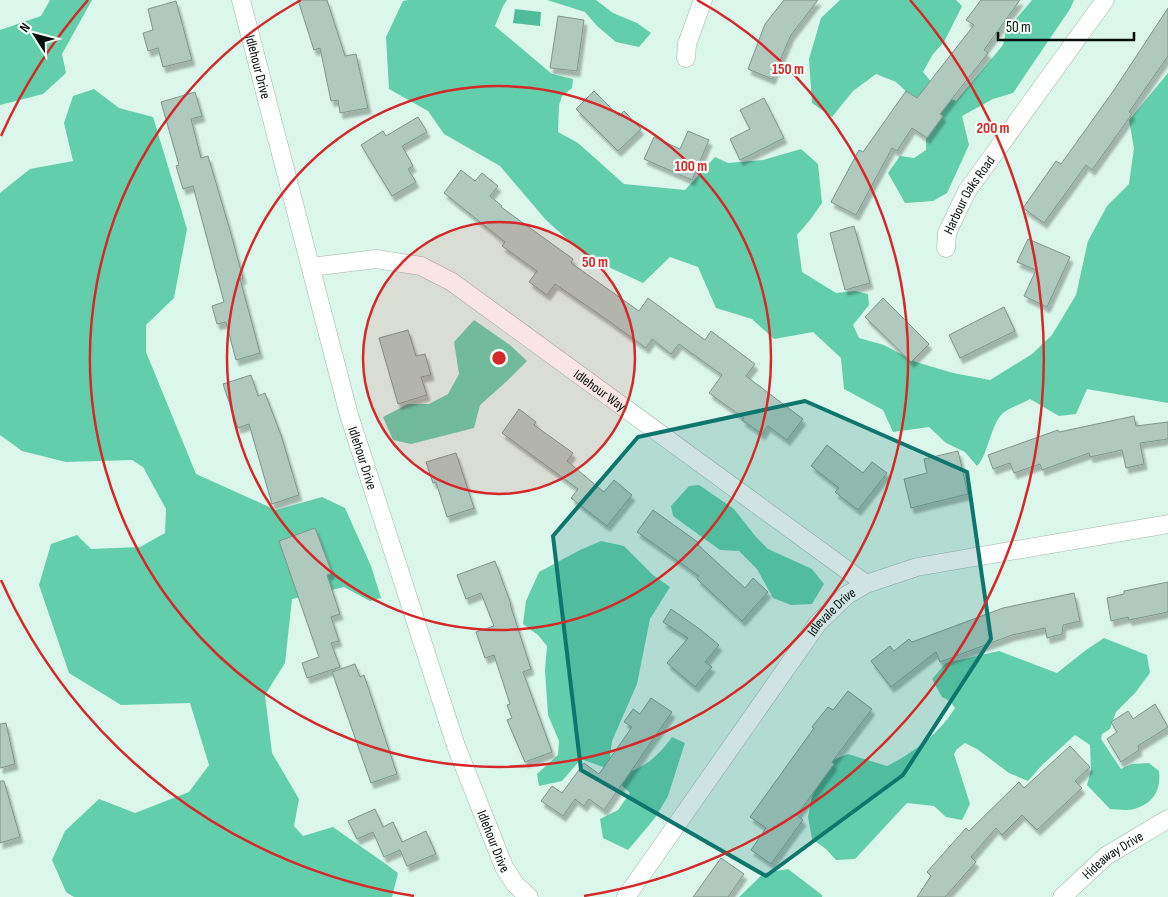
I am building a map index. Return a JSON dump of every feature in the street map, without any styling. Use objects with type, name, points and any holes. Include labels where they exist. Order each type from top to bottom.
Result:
[{"type":"street","name":"Idlehour Drive","points":[[241,0],[349,415],[456,746],[504,867],[515,884],[529,897]]},
{"type":"street","points":[[686,58],[687,44],[703,0]]},
{"type":"street","name":"Harbour Oaks Road","points":[[946,248],[947,234],[968,191],[1105,0]]},
{"type":"street","name":"Idlehour Way","points":[[311,267],[376,259],[421,266],[452,282],[866,584]]},
{"type":"street","name":"Idlevale Drive","points":[[626,897],[818,623],[847,595],[866,584],[918,567],[1168,524]]},
{"type":"street","name":"Hideaway Drive","points":[[1062,897],[1106,856],[1168,819]]},
{"type":"highlighted area","points":[[805,401],[967,472],[991,639],[903,775],[766,876],[581,770],[553,536],[638,437]]},
{"type":"shaded area","points":[[50,0],[92,0],[62,54],[66,73],[43,94],[0,105],[0,30],[41,16]]},
{"type":"shaded area","points":[[507,0],[495,26],[552,74],[573,79],[572,88],[562,96],[559,105],[558,132],[578,143],[624,184],[685,190],[715,157],[728,163],[763,160],[801,149],[818,164],[822,203],[797,235],[802,272],[836,293],[855,291],[868,294],[869,305],[853,325],[859,338],[884,345],[916,362],[953,373],[990,380],[1032,354],[1052,335],[1076,295],[1088,241],[1107,206],[1129,184],[1134,148],[1129,120],[1168,73],[1168,403],[1087,389],[1076,414],[1059,416],[1030,399],[1011,408],[998,419],[984,456],[977,466],[965,452],[946,443],[929,427],[893,432],[883,410],[844,389],[841,358],[813,332],[774,339],[752,319],[716,308],[698,267],[670,257],[643,283],[587,257],[546,220],[500,166],[444,134],[428,111],[389,89],[386,37],[403,1]]},
{"type":"shaded area","points":[[547,0],[596,0],[613,13],[637,23],[651,33],[639,47],[616,42],[597,26],[585,12]]},
{"type":"shaded area","points":[[840,0],[956,0],[962,6],[944,42],[933,54],[923,72],[942,95],[956,101],[1003,45],[1006,31],[1032,0],[1074,0],[1070,9],[1013,93],[993,99],[962,116],[969,145],[947,193],[933,201],[905,203],[888,173],[900,156],[914,158],[926,150],[926,110],[896,82],[876,74],[853,91],[832,117],[812,103],[809,59],[821,18]]},
{"type":"shaded area","points":[[515,9],[541,12],[540,26],[513,23]]},
{"type":"shaded area","points":[[94,89],[119,108],[153,117],[187,229],[174,298],[146,325],[146,352],[196,474],[276,510],[322,497],[345,508],[371,566],[381,598],[370,601],[344,587],[292,599],[285,663],[265,695],[272,753],[299,799],[294,826],[303,836],[333,827],[390,867],[398,873],[392,897],[74,897],[66,892],[52,860],[65,831],[99,799],[135,813],[189,792],[209,765],[190,703],[121,705],[69,673],[39,585],[51,544],[77,535],[91,549],[140,547],[165,533],[166,509],[143,467],[132,460],[66,462],[22,451],[0,435],[0,193],[30,169],[73,161],[64,123],[73,96]]},
{"type":"shaded area","points":[[474,320],[510,345],[527,361],[480,405],[474,428],[411,444],[393,440],[383,417],[408,404],[429,404],[448,394],[459,374],[454,342]]},
{"type":"shaded area","points":[[699,485],[734,509],[768,549],[812,569],[824,584],[812,604],[791,605],[773,598],[757,569],[739,551],[720,550],[673,516],[671,506],[689,486]]},
{"type":"shaded area","points":[[601,541],[624,546],[653,575],[670,587],[650,619],[637,684],[612,741],[610,757],[631,771],[654,757],[672,737],[685,743],[668,796],[655,818],[628,850],[603,838],[600,819],[618,810],[630,793],[603,767],[581,759],[562,781],[539,786],[537,774],[558,755],[559,741],[548,715],[545,670],[547,646],[538,635],[523,624],[526,601],[539,572]]},
{"type":"shaded area","points":[[1104,638],[1147,655],[1150,673],[1135,693],[1116,712],[1110,729],[1102,734],[1101,739],[1121,769],[1132,764],[1149,763],[1159,771],[1157,790],[1147,803],[1131,810],[1110,809],[1087,785],[1091,770],[1090,745],[1075,735],[1042,765],[1028,781],[1009,773],[977,749],[965,743],[954,754],[970,804],[962,820],[946,817],[934,806],[907,803],[855,859],[836,860],[826,849],[812,839],[808,817],[812,796],[830,761],[848,754],[887,766],[925,742],[949,717],[955,708],[950,701],[942,697],[932,679],[946,663],[999,651],[1057,673]]},
{"type":"shaded area","points":[[788,869],[822,895],[822,897],[739,897],[764,873]]},
{"type":"building","points":[[298,0],[327,0],[345,56],[356,54],[368,108],[340,113],[338,100],[331,101],[320,48],[314,50]]},
{"type":"building","points":[[784,0],[818,0],[791,35],[772,79],[748,69],[765,24]]},
{"type":"building","points":[[981,0],[1020,0],[984,50],[988,53],[940,114],[943,116],[927,138],[912,128],[897,151],[892,148],[856,215],[831,202],[859,150],[863,152],[906,91],[917,98],[974,25],[966,20]]},
{"type":"building","points":[[176,1],[192,60],[163,67],[158,48],[148,51],[143,33],[153,30],[148,9]]},
{"type":"building","points":[[1168,8],[1168,56],[1129,112],[1132,114],[1092,170],[1086,165],[1044,223],[1023,208],[1056,161],[1061,164],[1114,90]]},
{"type":"building","points":[[558,16],[584,20],[577,71],[550,68]]},
{"type":"building","points":[[594,91],[619,116],[624,111],[641,129],[618,151],[576,109]]},
{"type":"building","points":[[195,92],[202,116],[191,119],[201,158],[208,156],[229,227],[243,278],[240,279],[260,353],[236,360],[226,322],[217,324],[212,306],[224,302],[193,186],[183,189],[176,166],[179,165],[161,102]]},
{"type":"building","points":[[764,98],[784,138],[740,160],[730,139],[750,129],[740,110]]},
{"type":"building","points":[[418,117],[427,132],[402,146],[413,166],[408,169],[416,182],[392,196],[361,145],[383,131],[386,136]]},
{"type":"building","points":[[688,131],[709,140],[692,180],[644,159],[654,137],[680,149]]},
{"type":"building","points":[[461,170],[475,181],[482,173],[498,186],[490,196],[501,207],[573,259],[571,263],[639,311],[648,298],[705,340],[711,331],[755,364],[746,376],[803,419],[787,440],[768,426],[762,434],[742,420],[744,418],[709,393],[722,375],[679,344],[671,354],[652,339],[646,348],[555,284],[547,295],[529,282],[537,271],[502,246],[505,242],[444,193]]},
{"type":"building","points":[[854,226],[870,283],[845,290],[830,233]]},
{"type":"building","points":[[1028,239],[1070,257],[1047,307],[1024,296],[1036,270],[1017,262]]},
{"type":"building","points":[[883,298],[929,344],[911,362],[865,317]]},
{"type":"building","points":[[1004,307],[1015,331],[960,358],[949,335]]},
{"type":"building","points":[[408,330],[416,356],[425,354],[431,375],[421,377],[427,395],[398,404],[379,338]]},
{"type":"building","points":[[251,375],[258,396],[265,393],[281,435],[299,495],[272,504],[249,424],[238,428],[223,384]]},
{"type":"building","points":[[519,409],[536,422],[534,425],[573,453],[567,461],[604,492],[614,480],[632,495],[607,526],[571,498],[578,489],[502,433]]},
{"type":"building","points":[[1134,416],[1136,426],[1168,422],[1168,439],[1140,443],[1144,464],[1126,468],[1122,450],[1090,457],[1089,453],[1042,470],[1040,464],[1014,473],[1010,463],[993,469],[988,455],[1058,430],[1059,432]]},
{"type":"building","points":[[827,445],[863,473],[872,462],[887,473],[858,510],[835,492],[839,488],[811,466]]},
{"type":"building","points":[[958,451],[968,494],[911,508],[904,479],[927,473],[924,459]]},
{"type":"building","points":[[456,453],[474,508],[447,517],[436,482],[433,483],[426,462]]},
{"type":"building","points":[[653,510],[699,543],[698,545],[745,588],[753,578],[768,592],[742,621],[697,579],[699,576],[637,532]]},
{"type":"building","points":[[315,528],[332,573],[327,575],[340,614],[331,617],[339,641],[331,643],[340,667],[307,678],[302,663],[319,657],[279,541]]},
{"type":"building","points":[[495,561],[511,604],[531,669],[523,672],[552,752],[525,762],[507,720],[512,718],[507,705],[510,704],[494,655],[485,658],[476,632],[494,626],[481,593],[466,599],[457,575]]},
{"type":"building","points":[[1168,582],[1168,612],[1129,620],[1128,617],[1111,621],[1107,598],[1124,594],[1124,591]]},
{"type":"building","points":[[1074,593],[1080,621],[1063,625],[1062,634],[1047,638],[1045,628],[1012,635],[940,662],[936,652],[891,687],[871,661],[890,646],[894,651],[909,639],[912,642],[1003,608]]},
{"type":"building","points":[[671,609],[719,645],[705,662],[712,667],[695,687],[667,663],[688,638],[663,622]]},
{"type":"building","points":[[355,664],[360,677],[364,675],[397,774],[371,783],[332,672]]},
{"type":"building","points":[[848,691],[872,709],[832,762],[834,764],[797,815],[803,820],[771,864],[751,850],[766,828],[750,817],[814,728],[812,727],[828,707],[833,710]]},
{"type":"building","points":[[651,698],[672,712],[604,810],[589,799],[584,806],[575,799],[563,816],[541,801],[552,786],[562,793],[584,763],[599,774],[632,727],[624,722],[633,709],[640,714]]},
{"type":"building","points":[[1155,704],[1168,727],[1138,746],[1139,750],[1121,762],[1107,739],[1117,732],[1111,722],[1128,711],[1133,719]]},
{"type":"building","points":[[6,723],[15,764],[0,768],[0,724]]},
{"type":"building","points":[[1070,746],[1090,767],[1075,781],[1082,788],[1037,830],[1022,815],[1002,835],[996,828],[971,857],[976,862],[945,897],[917,897],[931,876],[927,872],[966,828],[969,831],[1019,782],[1024,788]]},
{"type":"building","points":[[0,781],[4,781],[20,837],[0,843]]},
{"type":"building","points":[[375,809],[383,827],[393,822],[402,842],[426,831],[436,854],[407,866],[400,850],[384,857],[373,832],[357,839],[348,821]]},
{"type":"building","points":[[721,858],[744,874],[728,897],[693,897]]}]
